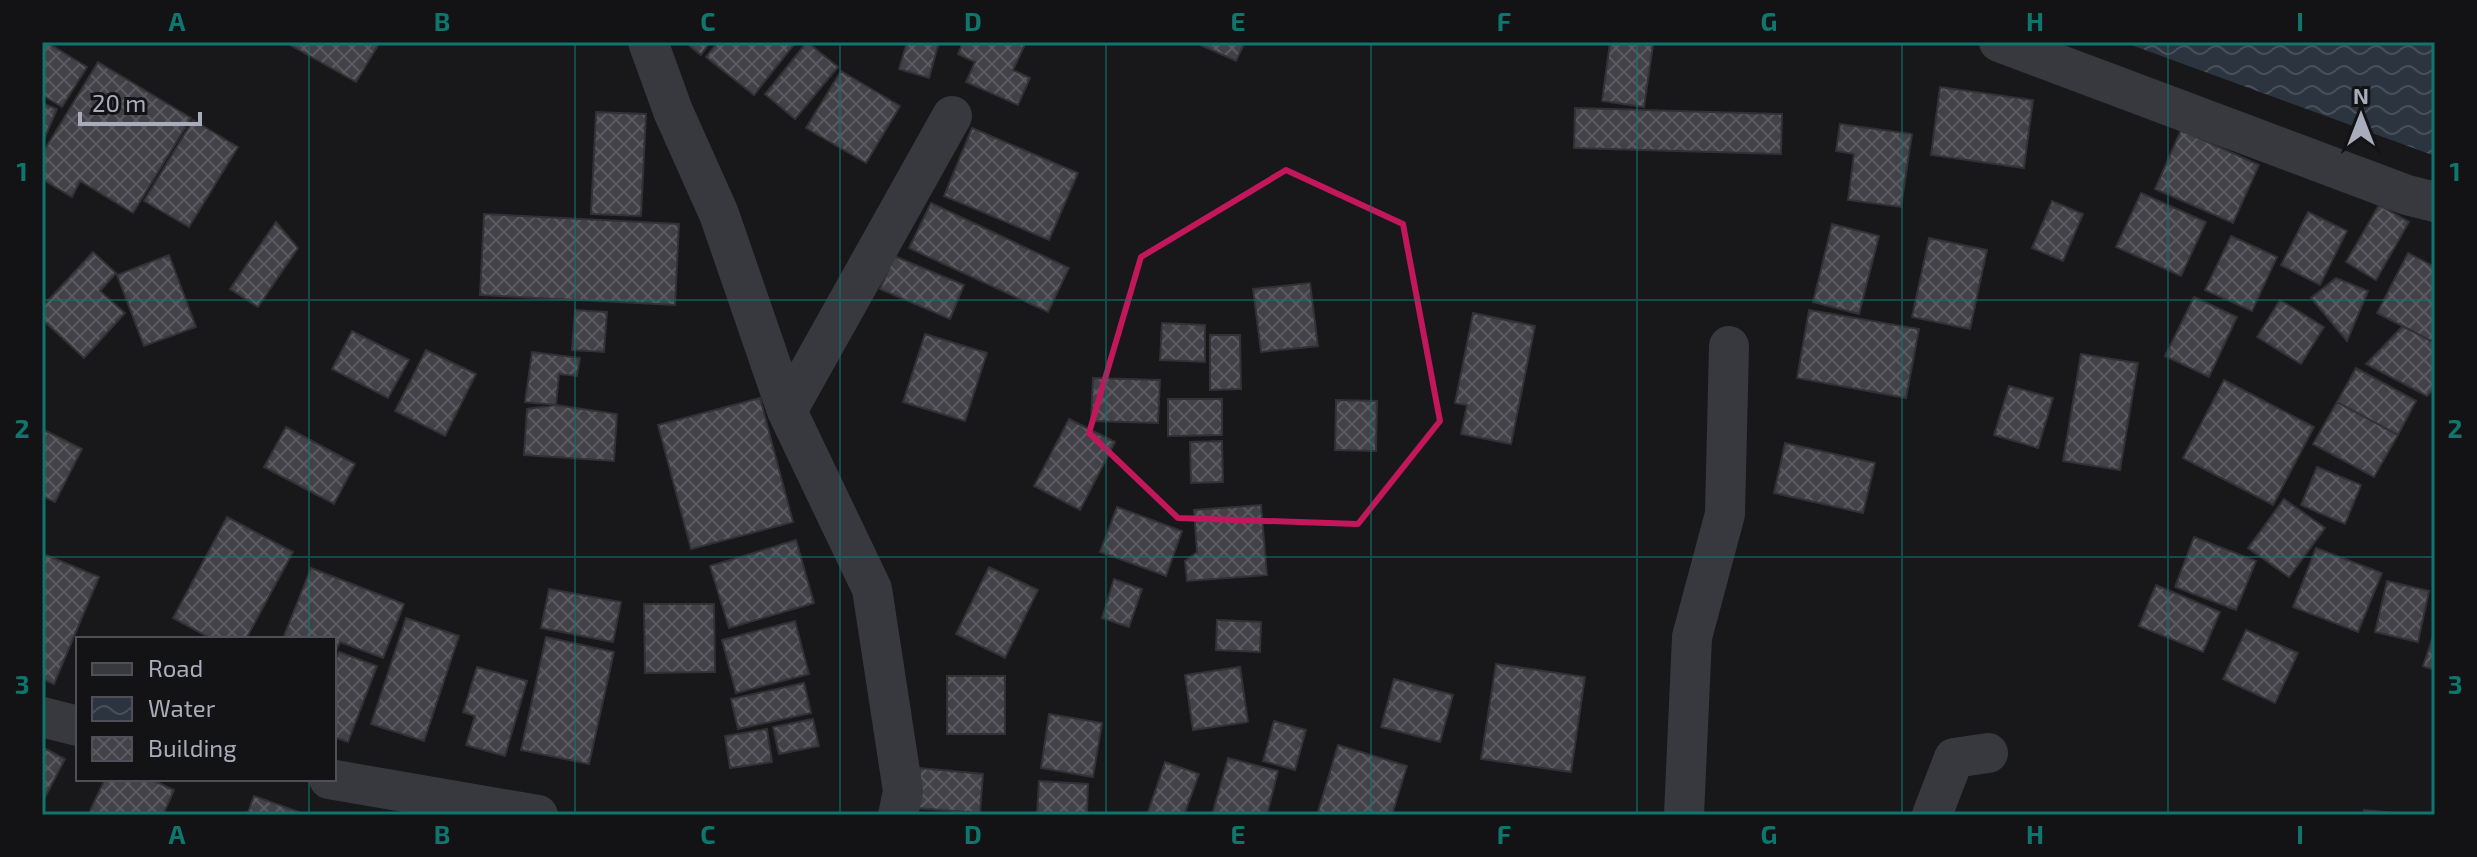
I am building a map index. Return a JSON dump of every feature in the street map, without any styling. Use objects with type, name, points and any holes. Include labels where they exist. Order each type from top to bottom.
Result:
[{"type":"street","points":[[648,42],[673,111],[719,214],[787,411],[872,589],[903,791],[898,815]]},
{"type":"street","points":[[1999,42],[2407,195],[2435,202]]},
{"type":"street","points":[[787,411],[952,116]]},
{"type":"street","points":[[1684,815],[1692,637],[1725,514],[1729,346]]},
{"type":"street","points":[[42,717],[76,726]]},
{"type":"street","points":[[1932,815],[1954,758],[1988,753]]},
{"type":"street","points":[[336,780],[538,815]]},
{"type":"highlighted area","points":[[1286,170],[1403,224],[1440,421],[1358,524],[1178,518],[1089,433],[1141,257]]},
{"type":"water","points":[[2123,42],[2435,42],[2435,156]]},
{"type":"building","points":[[42,42],[87,67],[62,107],[42,95]]},
{"type":"building","points":[[285,42],[380,42],[356,82]]},
{"type":"building","points":[[685,42],[710,42],[701,55]]},
{"type":"building","points":[[718,42],[796,42],[754,95],[706,57]]},
{"type":"building","points":[[807,42],[838,67],[795,119],[765,94]]},
{"type":"building","points":[[907,42],[939,42],[929,78],[899,69]]},
{"type":"building","points":[[963,42],[1026,42],[1013,70],[1030,78],[1018,105],[966,82],[975,62],[958,54]]},
{"type":"building","points":[[1194,42],[1245,42],[1236,61]]},
{"type":"building","points":[[1610,42],[1653,45],[1644,107],[1602,101]]},
{"type":"building","points":[[98,62],[191,118],[133,213],[80,181],[72,197],[42,179],[42,154]]},
{"type":"building","points":[[841,71],[900,106],[866,163],[806,128]]},
{"type":"building","points":[[1940,87],[2033,100],[2024,168],[1931,155]]},
{"type":"building","points":[[42,103],[57,109],[42,144]]},
{"type":"building","points":[[1575,108],[1782,114],[1781,154],[1574,148]]},
{"type":"building","points":[[596,112],[646,114],[641,216],[591,214]]},
{"type":"building","points":[[193,120],[238,147],[189,227],[144,201]]},
{"type":"building","points":[[1840,124],[1912,134],[1901,207],[1848,200],[1854,154],[1836,151]]},
{"type":"building","points":[[972,128],[1078,173],[1049,240],[944,196]]},
{"type":"building","points":[[2181,130],[2259,165],[2233,223],[2155,189]]},
{"type":"building","points":[[2141,193],[2206,222],[2181,276],[2116,247]]},
{"type":"building","points":[[2052,201],[2083,214],[2063,261],[2032,248]]},
{"type":"building","points":[[931,203],[1069,268],[1048,312],[909,248]]},
{"type":"building","points":[[2379,205],[2409,222],[2376,280],[2346,262]]},
{"type":"building","points":[[2308,212],[2347,231],[2320,285],[2281,265]]},
{"type":"building","points":[[484,214],[679,224],[675,305],[480,295]]},
{"type":"building","points":[[276,222],[298,248],[258,307],[230,289]]},
{"type":"building","points":[[1832,224],[1879,236],[1859,314],[1813,302]]},
{"type":"building","points":[[2231,236],[2277,257],[2252,311],[2205,290]]},
{"type":"building","points":[[1929,238],[1987,250],[1970,329],[1912,317]]},
{"type":"building","points":[[93,252],[116,273],[100,291],[125,313],[84,358],[42,319],[42,307]]},
{"type":"building","points":[[2408,253],[2435,267],[2435,343],[2377,313]]},
{"type":"building","points":[[169,255],[196,327],[144,346],[117,275]]},
{"type":"building","points":[[894,256],[964,285],[950,319],[880,289]]},
{"type":"building","points":[[2336,278],[2368,291],[2347,341],[2311,298]]},
{"type":"building","points":[[1310,283],[1318,346],[1261,352],[1253,289]]},
{"type":"building","points":[[2194,297],[2237,317],[2209,377],[2165,356]]},
{"type":"building","points":[[2280,300],[2324,327],[2301,364],[2257,337]]},
{"type":"building","points":[[575,310],[607,312],[604,352],[572,350]]},
{"type":"building","points":[[1809,310],[1919,329],[1906,398],[1797,378]]},
{"type":"building","points":[[1473,313],[1535,326],[1511,444],[1461,434],[1467,405],[1455,403]]},
{"type":"building","points":[[1162,323],[1205,325],[1205,362],[1160,360]]},
{"type":"building","points":[[2403,326],[2435,343],[2435,388],[2427,396],[2366,364]]},
{"type":"building","points":[[352,331],[409,360],[388,398],[332,369]]},
{"type":"building","points":[[925,334],[987,353],[965,421],[903,402]]},
{"type":"building","points":[[1210,335],[1240,335],[1241,389],[1210,390]]},
{"type":"building","points":[[426,350],[476,374],[445,436],[395,411]]},
{"type":"building","points":[[532,352],[580,358],[577,376],[559,374],[556,405],[525,402]]},
{"type":"building","points":[[2081,354],[2138,363],[2120,470],[2063,461]]},
{"type":"building","points":[[2356,368],[2416,401],[2398,435],[2337,402]]},
{"type":"building","points":[[1093,378],[1160,380],[1158,423],[1091,421]]},
{"type":"building","points":[[2224,380],[2314,427],[2273,505],[2183,458]]},
{"type":"building","points":[[2009,386],[2053,398],[2038,448],[1994,435]]},
{"type":"building","points":[[760,398],[793,522],[691,549],[658,425]]},
{"type":"building","points":[[1168,399],[1222,399],[1222,435],[1168,436]]},
{"type":"building","points":[[1336,400],[1377,401],[1376,451],[1335,450]]},
{"type":"building","points":[[2337,402],[2398,435],[2374,477],[2313,444]]},
{"type":"building","points":[[556,405],[617,414],[614,461],[524,455],[527,409]]},
{"type":"building","points":[[1069,419],[1115,442],[1080,510],[1034,486]]},
{"type":"building","points":[[286,427],[355,464],[334,504],[264,467]]},
{"type":"building","points":[[42,429],[82,449],[55,502],[42,496]]},
{"type":"building","points":[[1222,441],[1223,482],[1191,483],[1190,442]]},
{"type":"building","points":[[1785,443],[1875,463],[1863,513],[1774,493]]},
{"type":"building","points":[[2317,467],[2361,485],[2345,524],[2301,505]]},
{"type":"building","points":[[2284,499],[2325,528],[2289,577],[2248,548]]},
{"type":"building","points":[[1261,505],[1267,575],[1187,581],[1185,561],[1197,552],[1194,510]]},
{"type":"building","points":[[1117,507],[1182,531],[1166,576],[1100,552]]},
{"type":"building","points":[[227,517],[293,552],[247,637],[208,637],[173,618]]},
{"type":"building","points":[[2194,537],[2256,561],[2236,610],[2175,587]]},
{"type":"building","points":[[796,540],[814,603],[729,628],[710,566]]},
{"type":"building","points":[[2316,548],[2382,573],[2358,632],[2293,607]]},
{"type":"building","points":[[46,555],[99,577],[54,684],[42,679],[42,564]]},
{"type":"building","points":[[989,567],[1038,590],[1005,658],[956,634]]},
{"type":"building","points":[[311,568],[404,604],[383,658],[340,642],[336,651],[336,637],[284,636]]},
{"type":"building","points":[[1114,579],[1142,589],[1129,627],[1102,618]]},
{"type":"building","points":[[2387,581],[2429,591],[2418,642],[2375,632]]},
{"type":"building","points":[[2156,585],[2220,612],[2203,652],[2139,626]]},
{"type":"building","points":[[549,589],[621,602],[613,642],[541,628]]},
{"type":"building","points":[[644,604],[714,604],[715,672],[645,673]]},
{"type":"building","points":[[406,618],[459,636],[424,741],[371,724]]},
{"type":"building","points":[[1217,620],[1261,622],[1260,652],[1216,650]]},
{"type":"building","points":[[795,621],[809,674],[736,693],[722,640]]},
{"type":"building","points":[[2246,630],[2298,653],[2275,703],[2223,679]]},
{"type":"building","points":[[2435,630],[2435,670],[2423,666]]},
{"type":"building","points":[[546,637],[614,652],[589,764],[521,750]]},
{"type":"building","points":[[339,652],[377,666],[348,742],[336,738],[336,659]]},
{"type":"building","points":[[1496,664],[1585,677],[1571,772],[1481,759]]},
{"type":"building","points":[[477,667],[527,681],[505,756],[466,745],[475,716],[463,712]]},
{"type":"building","points":[[1240,667],[1248,722],[1193,730],[1185,675]]},
{"type":"building","points":[[947,676],[1005,676],[1005,734],[947,734]]},
{"type":"building","points":[[1394,679],[1453,695],[1440,742],[1381,727]]},
{"type":"building","points":[[804,683],[811,713],[738,729],[731,699]]},
{"type":"building","points":[[1049,714],[1102,723],[1093,777],[1041,768]]},
{"type":"building","points":[[813,719],[819,746],[779,754],[773,727]]},
{"type":"building","points":[[1274,721],[1306,730],[1295,770],[1263,761]]},
{"type":"building","points":[[767,729],[772,762],[730,768],[725,736]]},
{"type":"building","points":[[1338,745],[1407,766],[1392,815],[1317,815]]},
{"type":"building","points":[[42,747],[65,759],[42,803]]},
{"type":"building","points":[[1228,758],[1278,771],[1267,815],[1212,815]]},
{"type":"building","points":[[1165,762],[1199,774],[1184,815],[1147,815]]},
{"type":"building","points":[[920,768],[983,774],[980,813],[916,808]]},
{"type":"building","points":[[104,781],[154,781],[174,790],[163,815],[88,815]]},
{"type":"building","points":[[1039,781],[1088,784],[1087,815],[1037,815]]},
{"type":"building","points":[[254,796],[307,815],[247,815]]},
{"type":"building","points":[[2364,810],[2416,815],[2363,815]]}]
